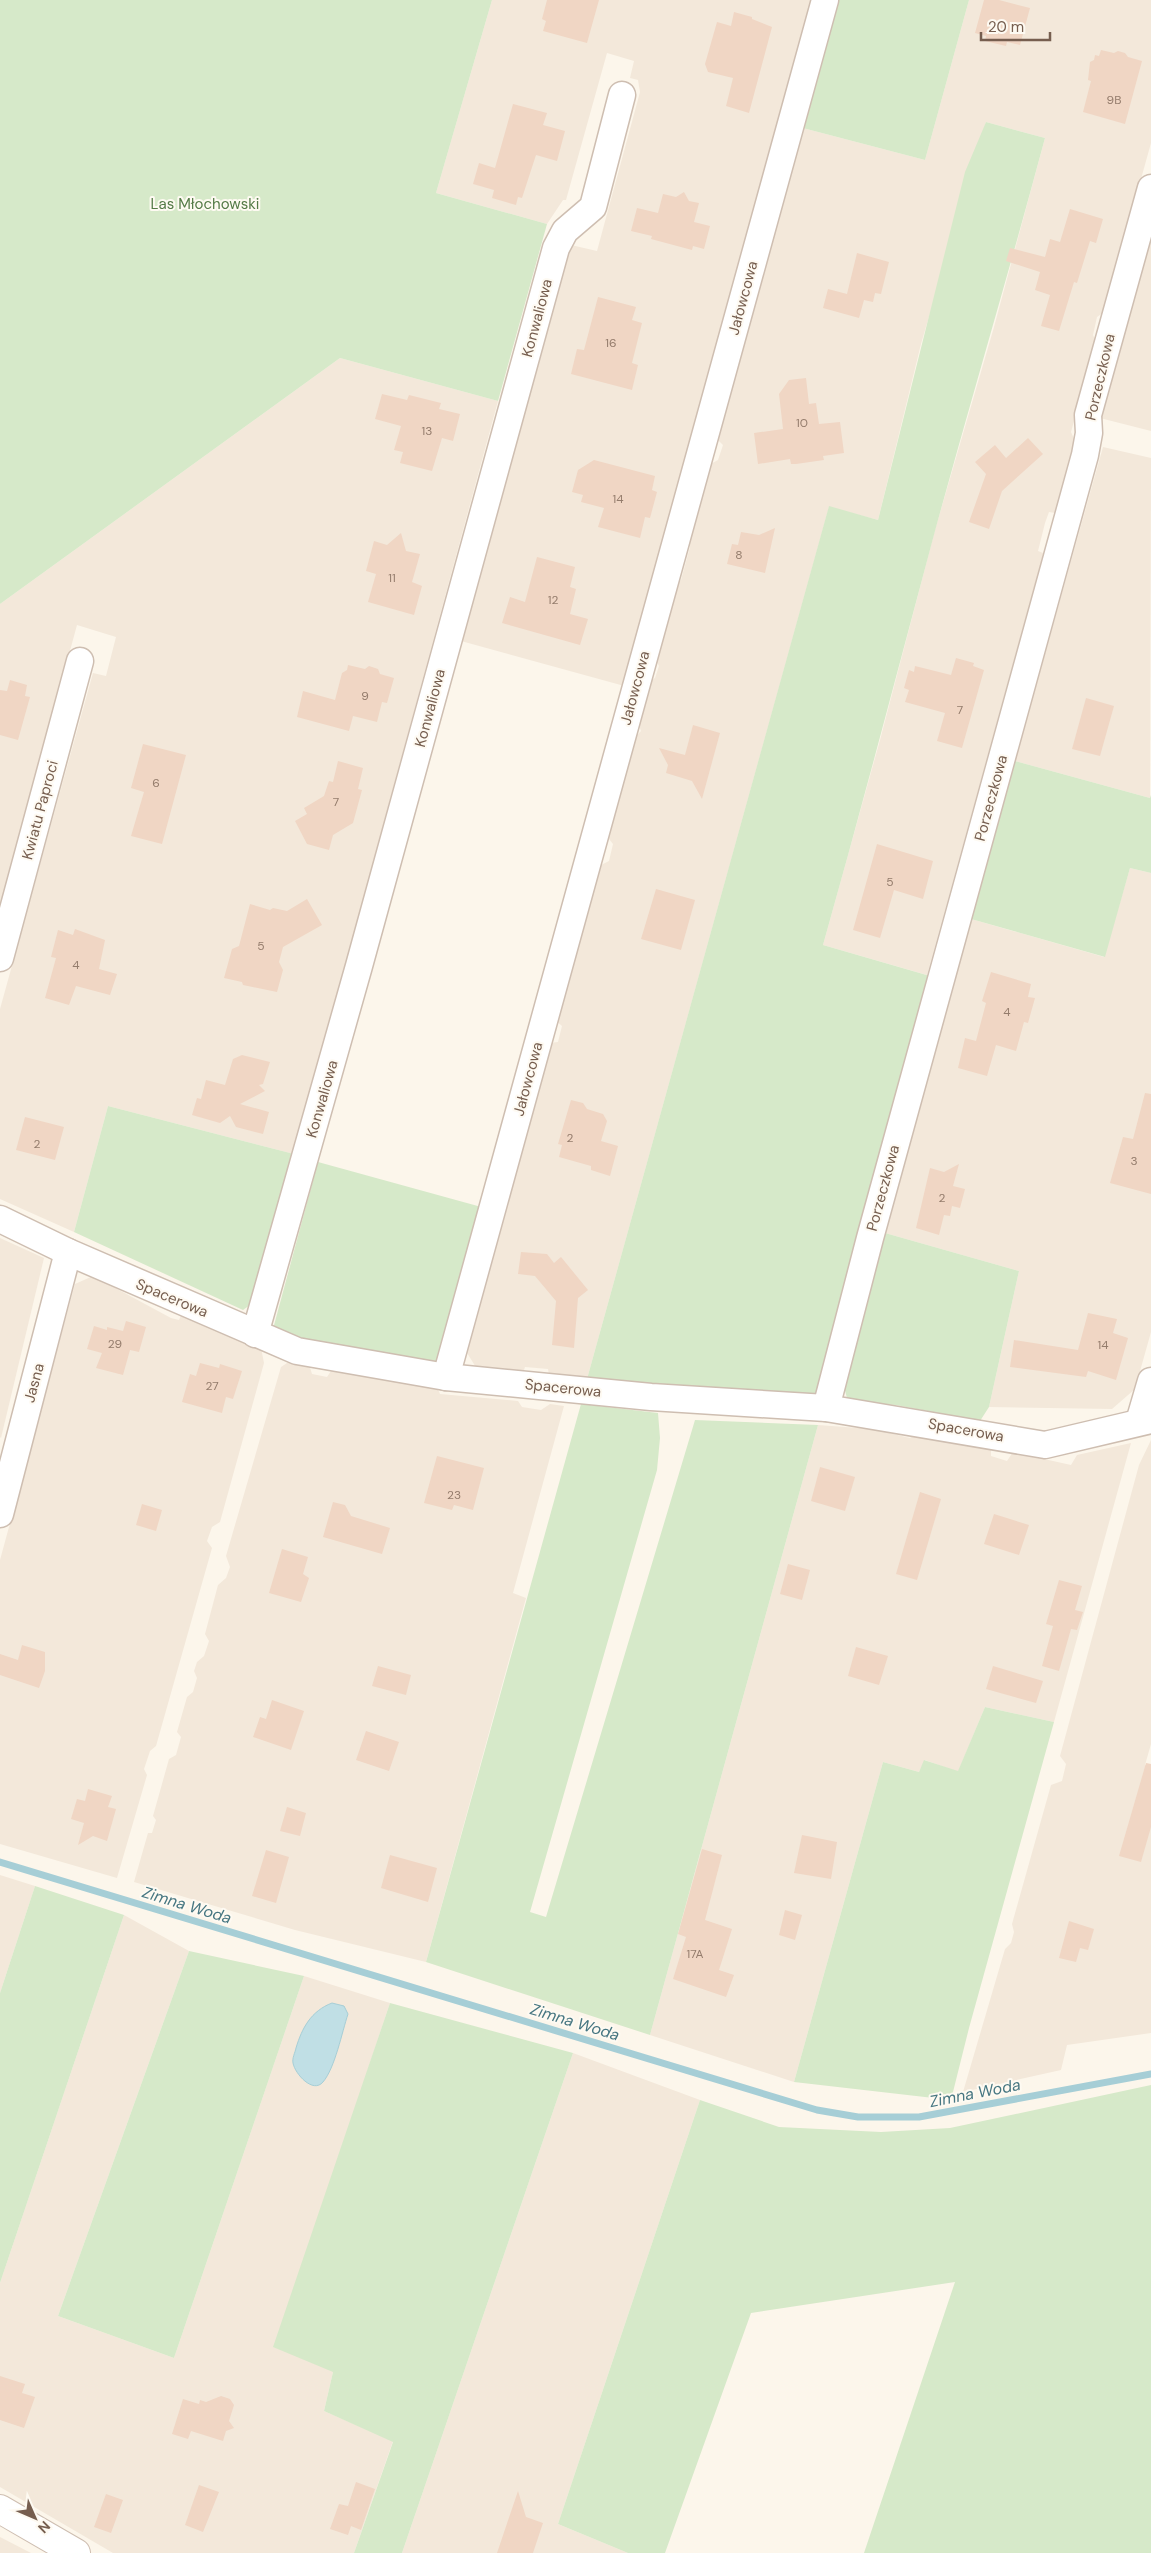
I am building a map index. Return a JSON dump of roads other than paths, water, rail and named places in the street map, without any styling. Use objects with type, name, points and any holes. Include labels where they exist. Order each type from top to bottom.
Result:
[{"type":"street","name":"Jałowcowa","points":[[446,1376],[825,0]]},
{"type":"street","name":"Konwaliowa","points":[[255,1334],[359,966],[556,248],[565,230],[593,207],[622,95]]},
{"type":"street","name":"Porzeczkowa","points":[[826,1408],[870,1238],[1085,455],[1089,433],[1088,415],[1151,188]]},
{"type":"street","name":"Kwiatu Paproci","points":[[0,958],[80,661]]},
{"type":"street","name":"Spacerowa","points":[[0,1219],[68,1252],[297,1351],[446,1376],[651,1397],[826,1408],[1044,1445],[1145,1421]]},
{"type":"street","name":"Jasna","points":[[0,1514],[68,1252]]},
{"type":"street","points":[[1145,1421],[1151,1381]]},
{"type":"street","points":[[0,2509],[76,2553]]},
{"type":"water","points":[[332,2003],[344,2006],[348,2014],[331,2068],[323,2082],[314,2086],[305,2081],[297,2072],[294,2067],[293,2057],[298,2041],[308,2021],[318,2011]]},
{"type":"waterway","name":"Zimna Woda","points":[[0,1862],[817,2110],[858,2117],[919,2117],[1151,2074]]},
{"type":"park label","name":"Las Młochowski","points":[[205,204]]}]
